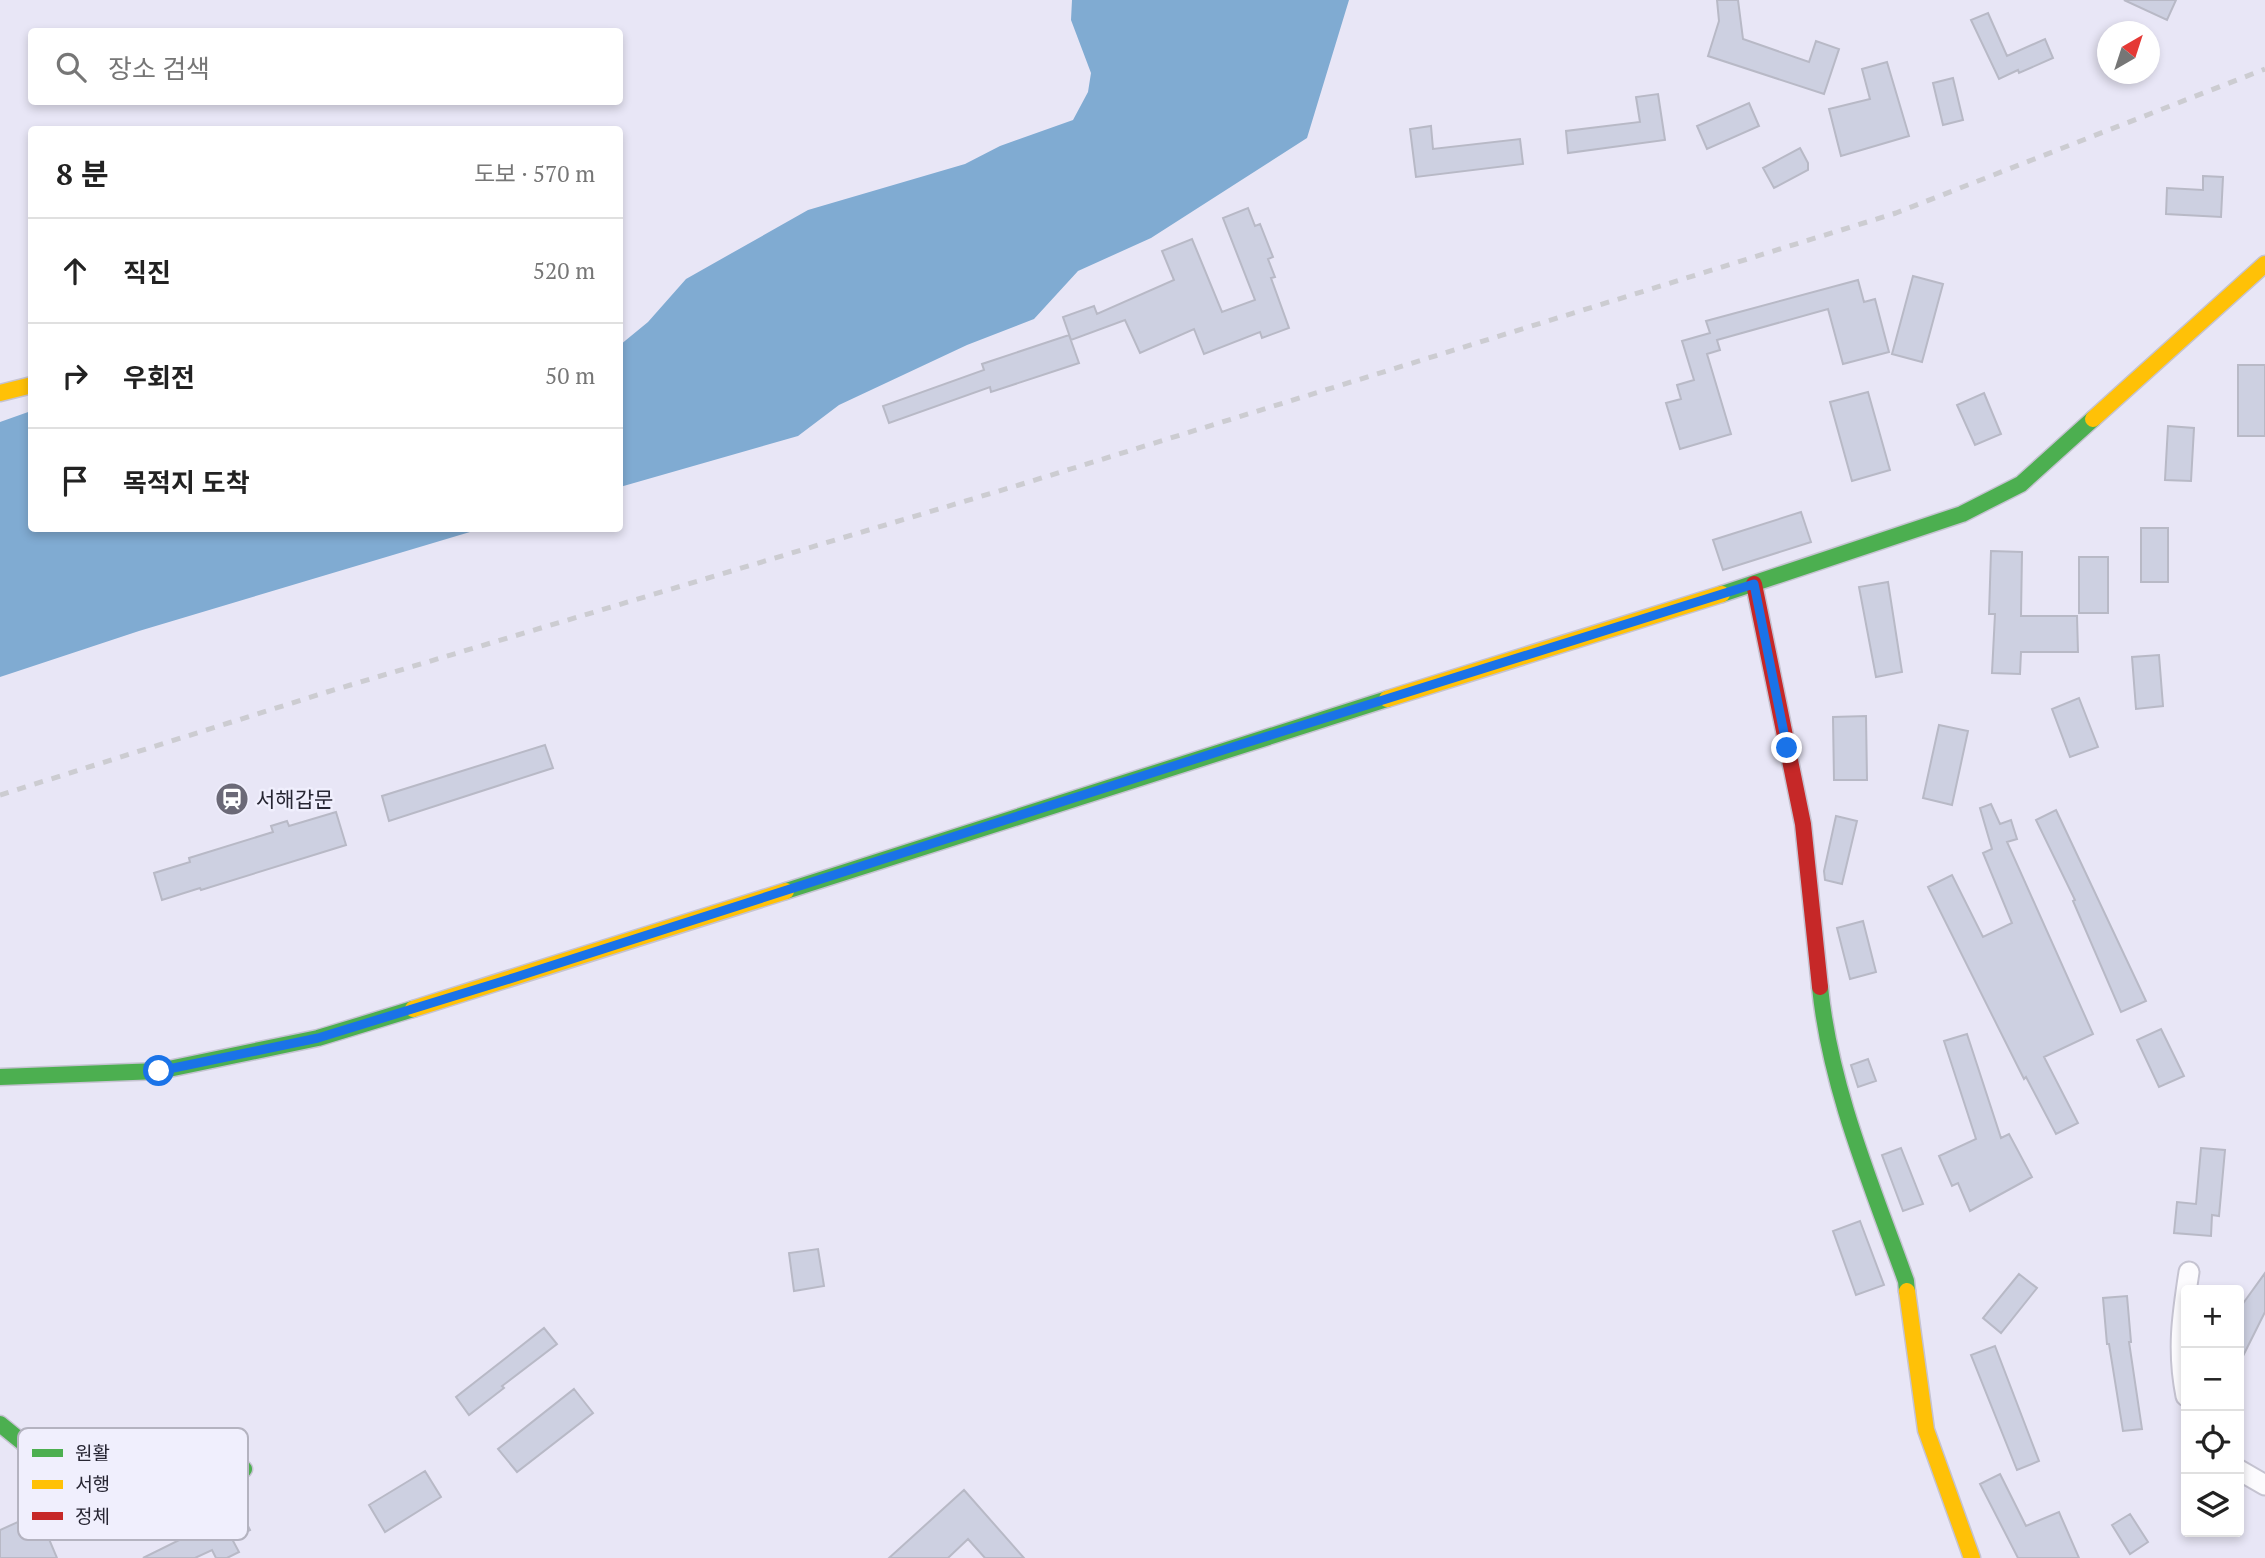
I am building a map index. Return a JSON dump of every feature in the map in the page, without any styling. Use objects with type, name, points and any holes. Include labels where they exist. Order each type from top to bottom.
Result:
[{"type":"main road","points":[[0,1077],[159,1071],[318,1038],[1754,584],[1962,514],[2021,484],[2265,264]]},
{"type":"main road","points":[[0,393],[28,386]]},
{"type":"main road","points":[[1754,584],[1803,824],[1825,1029],[1856,1141],[1906,1282],[1926,1430],[1972,1558]]},
{"type":"main road","points":[[0,1424],[18,1439]]},
{"type":"street","points":[[2181,1348],[2180,1328],[2189,1272]]},
{"type":"street","points":[[2244,1473],[2265,1485]]},
{"type":"water","points":[[1072,0],[1349,0],[1307,138],[1151,238],[1078,271],[1034,319],[967,345],[839,405],[798,436],[623,486],[623,343],[648,322],[686,279],[808,210],[965,164],[1000,146],[1073,120],[1088,92],[1091,73],[1071,20]]},
{"type":"water","points":[[28,412],[28,532],[470,532],[139,631],[0,677],[0,422]]},
{"type":"building","points":[[1717,0],[1738,0],[1743,39],[1809,62],[1816,41],[1839,49],[1824,94],[1708,56],[1719,21]]},
{"type":"building","points":[[2124,0],[2176,0],[2167,20]]},
{"type":"building","points":[[1988,13],[2007,56],[2045,39],[2053,58],[1999,79],[1971,20]]},
{"type":"building","points":[[1887,62],[1909,136],[1841,156],[1829,109],[1870,99],[1862,69]]},
{"type":"building","points":[[1953,78],[1963,120],[1943,125],[1933,83]]},
{"type":"building","points":[[1658,94],[1665,140],[1568,153],[1566,131],[1640,122],[1636,97]]},
{"type":"building","points":[[1749,103],[1759,126],[1707,149],[1697,126]]},
{"type":"building","points":[[1431,126],[1433,149],[1520,139],[1523,164],[1416,177],[1410,129]]},
{"type":"building","points":[[1800,148],[1808,163],[1808,170],[1774,188],[1763,168]]},
{"type":"building","points":[[2203,176],[2223,177],[2221,217],[2166,214],[2167,188],[2203,190]]},
{"type":"building","points":[[1248,208],[1255,226],[1260,224],[1273,257],[1268,259],[1275,277],[1271,278],[1289,328],[1262,338],[1260,332],[1204,354],[1194,329],[1140,353],[1125,320],[1071,340],[1063,317],[1094,306],[1097,314],[1174,280],[1162,251],[1192,239],[1222,312],[1255,300],[1223,218]]},
{"type":"building","points":[[1913,276],[1943,284],[1922,362],[1892,354]]},
{"type":"building","points":[[1858,280],[1864,302],[1875,299],[1889,352],[1843,364],[1828,309],[1717,340],[1720,350],[1707,354],[1731,434],[1680,449],[1666,403],[1681,399],[1677,385],[1694,380],[1682,341],[1710,333],[1706,321]]},
{"type":"building","points":[[1069,335],[1079,363],[991,392],[990,387],[889,423],[883,406],[984,370],[982,364]]},
{"type":"building","points":[[2238,365],[2265,365],[2265,436],[2238,436]]},
{"type":"building","points":[[1868,392],[1890,470],[1852,481],[1830,402]]},
{"type":"building","points":[[1984,393],[2001,434],[1975,445],[1957,405]]},
{"type":"building","points":[[2168,426],[2194,428],[2191,481],[2165,480]]},
{"type":"building","points":[[1801,512],[1811,542],[1723,570],[1713,540]]},
{"type":"building","points":[[2141,528],[2168,528],[2168,582],[2141,582]]},
{"type":"building","points":[[1991,551],[2022,552],[2021,616],[2077,616],[2078,652],[2021,652],[2020,674],[1992,673],[1995,614],[1989,614]]},
{"type":"building","points":[[2079,557],[2108,557],[2108,613],[2079,613]]},
{"type":"building","points":[[1888,582],[1902,672],[1876,677],[1859,587]]},
{"type":"building","points":[[2159,655],[2163,706],[2136,709],[2132,657]]},
{"type":"building","points":[[2079,698],[2098,747],[2070,757],[2052,709]]},
{"type":"building","points":[[1866,716],[1867,780],[1834,780],[1833,717]]},
{"type":"building","points":[[1939,725],[1968,731],[1952,805],[1923,798]]},
{"type":"building","points":[[545,745],[553,768],[389,821],[382,796]]},
{"type":"building","points":[[1991,804],[2000,824],[2011,820],[2017,839],[2007,842],[2093,1034],[2044,1057],[2078,1123],[2056,1134],[2026,1077],[2024,1079],[1928,887],[1952,875],[1983,937],[2012,923],[1983,853],[1992,849],[1980,808]]},
{"type":"building","points":[[2056,810],[2146,1001],[2121,1012],[2073,901],[2075,900],[2036,820]]},
{"type":"building","points":[[336,812],[346,845],[162,900],[154,873],[190,862],[189,858],[273,832],[271,826],[287,821],[289,826]]},
{"type":"building","points":[[1836,816],[1857,821],[1842,884],[1825,880],[1824,871]]},
{"type":"building","points":[[1863,921],[1876,972],[1850,979],[1837,928]]},
{"type":"building","points":[[2161,1029],[2184,1076],[2159,1087],[2137,1040]]},
{"type":"building","points":[[1967,1034],[2001,1138],[2009,1134],[2032,1177],[1970,1211],[1958,1183],[1952,1186],[1939,1156],[1976,1139],[1944,1041]]},
{"type":"building","points":[[1868,1059],[1876,1081],[1858,1087],[1851,1065]]},
{"type":"building","points":[[1901,1148],[1923,1204],[1903,1211],[1882,1155]]},
{"type":"building","points":[[2201,1148],[2225,1150],[2219,1216],[2212,1215],[2211,1236],[2174,1233],[2177,1202],[2196,1204]]},
{"type":"building","points":[[1860,1221],[1884,1285],[1856,1295],[1833,1231]]},
{"type":"building","points":[[818,1249],[824,1286],[794,1291],[789,1253]]},
{"type":"building","points":[[2265,1273],[2265,1312],[2244,1354],[2244,1348],[2244,1302]]},
{"type":"building","points":[[2019,1274],[2037,1288],[2001,1333],[1983,1318]]},
{"type":"building","points":[[2127,1296],[2129,1342],[2142,1429],[2123,1431],[2107,1344],[2103,1298]]},
{"type":"building","points":[[544,1328],[557,1344],[469,1415],[456,1397]]},
{"type":"building","points":[[1995,1346],[2039,1461],[2017,1470],[1971,1355]]},
{"type":"building","points":[[574,1389],[593,1413],[517,1472],[498,1449]]},
{"type":"building","points":[[425,1471],[441,1497],[385,1532],[369,1505]]},
{"type":"building","points":[[2000,1474],[2026,1526],[2059,1512],[2079,1558],[2018,1558],[1980,1484]]},
{"type":"building","points":[[964,1490],[1024,1558],[985,1558],[968,1539],[948,1558],[889,1558]]},
{"type":"building","points":[[2130,1514],[2148,1542],[2130,1554],[2112,1525]]},
{"type":"building","points":[[18,1522],[18,1540],[49,1540],[57,1558],[0,1558],[0,1530]]},
{"type":"building","points":[[179,1540],[233,1540],[239,1552],[227,1558],[216,1558],[212,1550],[195,1558],[143,1558]]},
{"type":"railway","points":[[0,795],[327,692],[1019,485],[1896,213],[2265,69]]},
{"type":"traffic: fast","points":[[1722,594],[1962,514],[2021,484],[2093,419]]},
{"type":"traffic: fast","points":[[786,891],[1387,699]]},
{"type":"traffic: fast","points":[[1820,987],[1825,1025],[1843,1099],[1866,1173],[1906,1281],[1907,1291]]},
{"type":"traffic: fast","points":[[0,1077],[159,1071],[318,1038],[413,1009]]},
{"type":"traffic: fast","points":[[0,1424],[18,1439]]},
{"type":"traffic: slow","points":[[2093,419],[2265,264]]},
{"type":"traffic: slow","points":[[0,393],[28,386]]},
{"type":"traffic: slow","points":[[1387,699],[1722,594]]},
{"type":"traffic: slow","points":[[413,1009],[786,891]]},
{"type":"traffic: slow","points":[[1907,1291],[1926,1430],[1972,1558]]},
{"type":"traffic: jam","points":[[1754,584],[1803,824],[1820,987]]},
{"type":"place","name":"서해갑문","points":[[232,799]]},
{"type":"route","points":[[159,1071],[318,1038],[1754,584],[1787,748]]}]
